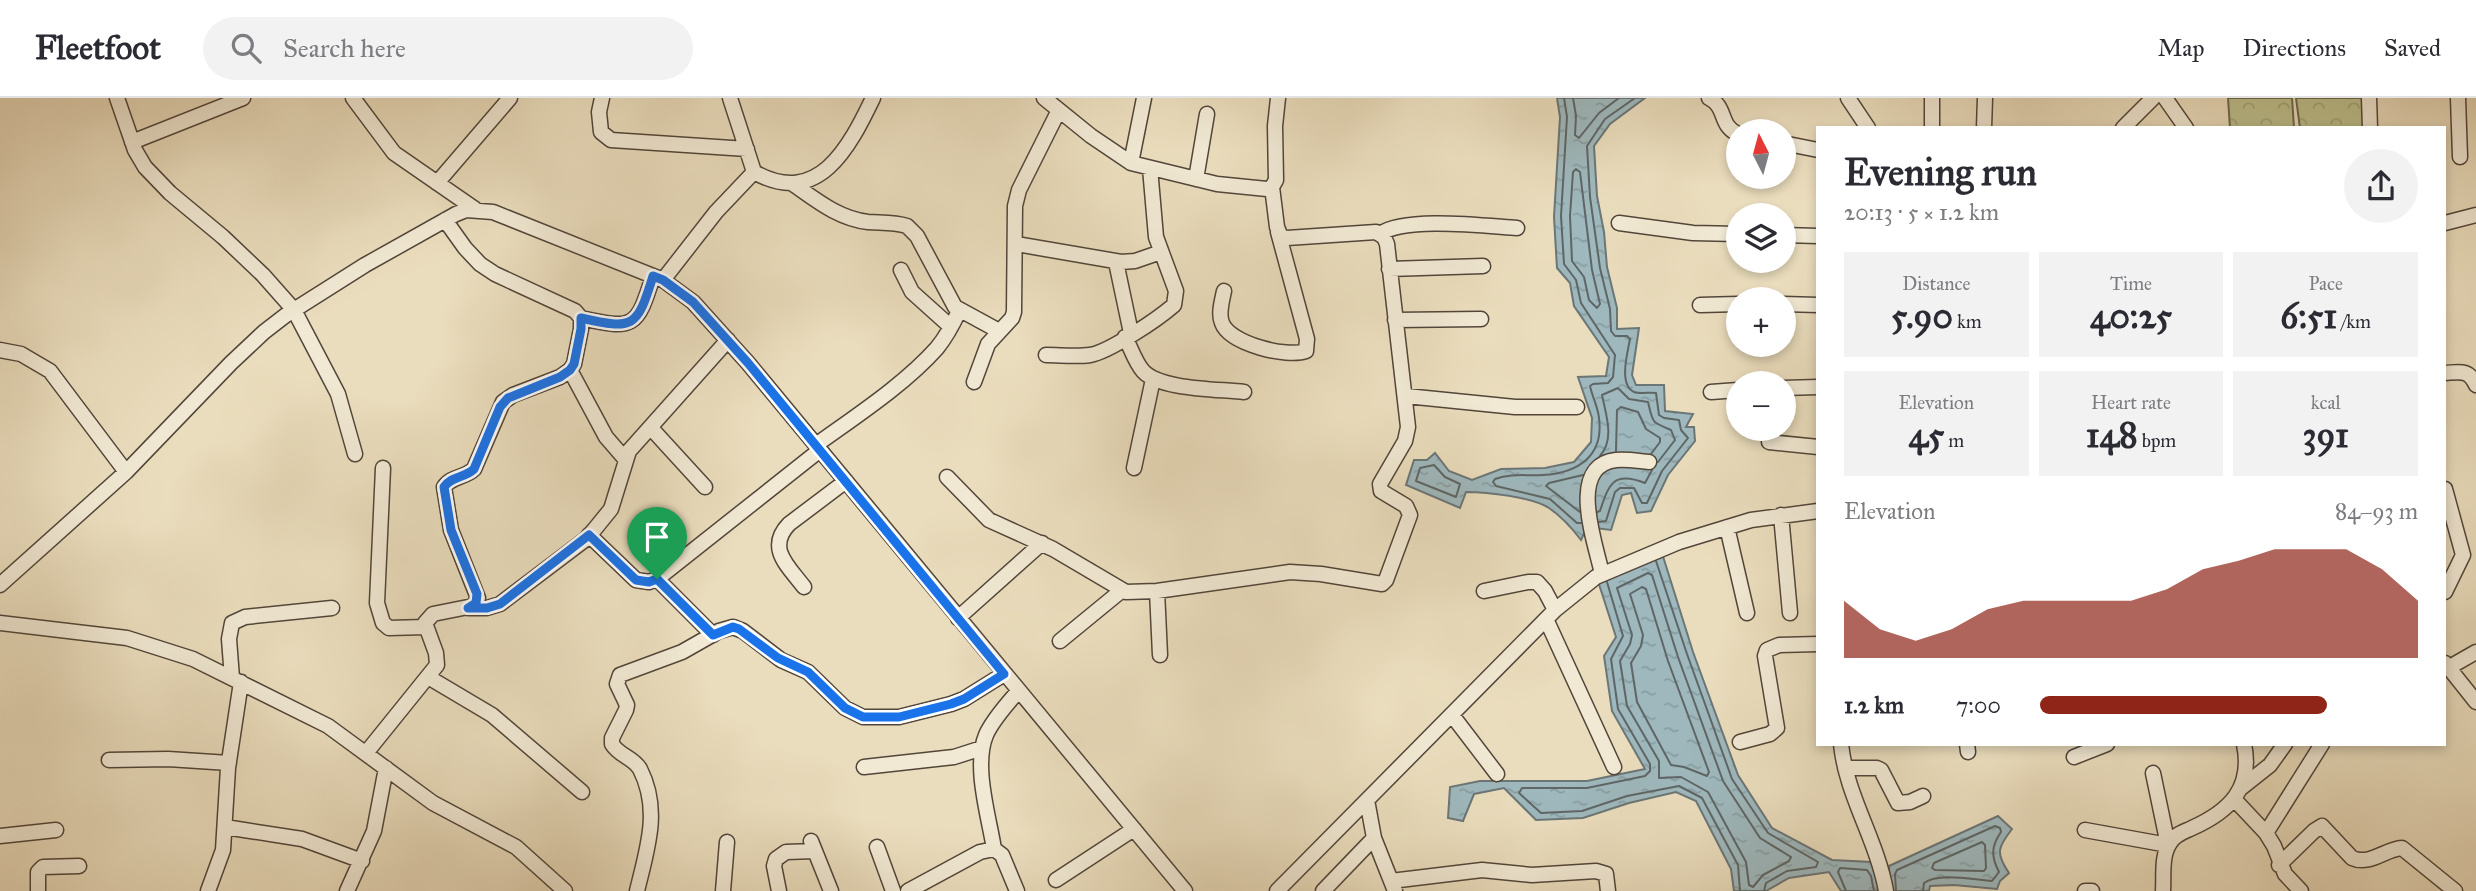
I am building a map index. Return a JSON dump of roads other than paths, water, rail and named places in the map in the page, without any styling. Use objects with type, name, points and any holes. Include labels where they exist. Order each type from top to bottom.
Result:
[{"type":"street","points":[[117,98],[139,158],[162,186],[223,237],[263,275],[294,310],[338,394],[355,454]]},
{"type":"street","points":[[132,142],[243,98]]},
{"type":"street","points":[[353,98],[394,153],[475,209]]},
{"type":"street","points":[[437,183],[510,98]]},
{"type":"street","points":[[602,98],[599,113],[601,132],[611,141],[747,149]]},
{"type":"street","points":[[730,98],[754,172]]},
{"type":"street","points":[[754,172],[776,181],[793,184],[820,175],[847,148],[873,98]]},
{"type":"street","points":[[1131,163],[1144,98]]},
{"type":"street","points":[[1224,291],[1220,319],[1233,337],[1270,349],[1301,353],[1306,351],[1307,339],[1278,232],[1272,187],[1276,180],[1275,126],[1278,98]]},
{"type":"street","points":[[1709,98],[1719,104],[1726,124]]},
{"type":"street","points":[[1848,98],[1867,126]]},
{"type":"street","points":[[1932,98],[1933,126]]},
{"type":"street","points":[[1984,126],[1985,98]]},
{"type":"street","points":[[2125,126],[2153,98]]},
{"type":"street","points":[[2165,98],[2185,126]]},
{"type":"street","points":[[2369,98],[2370,126]]},
{"type":"street","points":[[2458,98],[2460,157]]},
{"type":"street","points":[[975,382],[985,349],[1012,318],[1014,312],[1015,205],[1052,103],[1091,136],[1131,163],[1240,187],[1272,187]]},
{"type":"street","points":[[1196,179],[1207,114]]},
{"type":"street","points":[[1796,146],[1816,150]]},
{"type":"street","points":[[1046,355],[1095,354],[1168,310],[1176,299],[1176,291],[1156,237],[1150,168]]},
{"type":"street","points":[[445,220],[465,248],[480,264],[495,274],[575,312],[581,318],[608,324],[629,323],[637,318],[658,278],[754,172]]},
{"type":"street","points":[[793,184],[842,215],[868,222],[900,224],[912,230],[950,300],[959,311],[999,331]]},
{"type":"street","points":[[0,585],[126,472],[264,332],[365,265],[445,220],[466,210],[492,212],[658,278],[693,302],[818,447],[1185,891]]},
{"type":"street","points":[[2446,223],[2476,215]]},
{"type":"street","points":[[1619,223],[1693,233],[1726,234]]},
{"type":"street","points":[[1380,234],[1394,227],[1421,224],[1517,228]]},
{"type":"street","points":[[947,477],[989,520],[1042,543],[1121,591],[1132,594],[1290,572],[1382,584],[1386,580],[1410,515],[1406,506],[1381,491],[1381,481],[1408,436],[1406,396],[1387,243],[1376,232],[1287,238],[1278,232]]},
{"type":"street","points":[[1796,235],[1816,236]]},
{"type":"street","points":[[1016,244],[1116,262],[1135,261],[1161,252]]},
{"type":"street","points":[[1116,262],[1128,335],[1142,370],[1153,379],[1170,384],[1244,392]]},
{"type":"street","points":[[1389,269],[1483,265]]},
{"type":"street","points":[[901,270],[912,292],[951,327]]},
{"type":"street","points":[[1700,305],[1726,304]]},
{"type":"street","points":[[1796,304],[1816,305]]},
{"type":"street","points":[[589,535],[636,580],[649,582],[657,579],[930,355],[951,327],[959,311]]},
{"type":"street","points":[[468,608],[476,603],[477,594],[451,530],[444,487],[450,480],[465,476],[474,469],[500,407],[508,398],[560,377],[570,370],[579,341],[581,318]]},
{"type":"street","points":[[1395,320],[1481,319]]},
{"type":"street","points":[[366,753],[437,665],[425,623],[433,614],[500,604],[589,535],[611,509],[629,451],[728,340]]},
{"type":"street","points":[[0,350],[21,354],[50,371],[126,472]]},
{"type":"street","points":[[570,370],[606,437],[625,459]]},
{"type":"street","points":[[2446,373],[2466,373],[2471,375],[2476,385]]},
{"type":"street","points":[[1134,468],[1153,379]]},
{"type":"street","points":[[1796,388],[1816,387]]},
{"type":"street","points":[[1711,392],[1726,391]]},
{"type":"street","points":[[1406,396],[1515,407],[1577,407]]},
{"type":"street","points":[[651,428],[705,487]]},
{"type":"street","points":[[1769,442],[1816,447]]},
{"type":"street","points":[[1602,574],[1587,501],[1589,480],[1600,467],[1615,460],[1649,462]]},
{"type":"street","points":[[383,468],[377,603],[379,615],[389,628],[425,627]]},
{"type":"street","points":[[804,587],[778,549],[778,540],[789,524],[846,481]]},
{"type":"street","points":[[2446,493],[2463,555],[2446,590]]},
{"type":"street","points":[[1276,891],[1551,615],[1590,581],[1679,542],[1727,527],[1751,520],[1816,511]]},
{"type":"street","points":[[1781,515],[1790,613]]},
{"type":"street","points":[[1727,527],[1746,612]]},
{"type":"street","points":[[958,618],[1042,543]]},
{"type":"street","points":[[657,579],[713,635]]},
{"type":"street","points":[[1484,591],[1537,582],[1545,591],[1551,615],[1614,767]]},
{"type":"street","points":[[1060,641],[1121,591]]},
{"type":"street","points":[[1157,591],[1160,654]]},
{"type":"street","points":[[208,891],[222,856],[225,827],[236,680],[229,639],[232,623],[246,617],[332,608]]},
{"type":"street","points":[[0,623],[127,638],[193,659],[328,726],[433,803],[516,847],[565,891]]},
{"type":"street","points":[[637,891],[651,828],[652,811],[639,768],[612,744],[612,738],[627,705],[617,679],[624,673],[674,655],[733,627],[778,658],[808,672],[845,708],[863,717],[899,717],[951,704],[1004,674]]},
{"type":"street","points":[[1740,742],[1770,734],[1777,727],[1765,656],[1767,650],[1779,645],[1816,644]]},
{"type":"street","points":[[2476,652],[2446,666],[2476,702]]},
{"type":"street","points":[[428,677],[492,715],[582,792]]},
{"type":"street","points":[[1017,891],[1002,855],[994,849],[983,783],[982,748],[992,723],[1018,691]]},
{"type":"street","points":[[1452,715],[1497,774]]},
{"type":"street","points":[[1840,746],[1845,768],[1882,868],[1886,891]]},
{"type":"street","points":[[2074,757],[2103,746]]},
{"type":"street","points":[[2237,794],[2246,770],[2244,746]]},
{"type":"street","points":[[2163,891],[2164,856],[2174,837],[2211,819],[2270,765],[2284,746]]},
{"type":"street","points":[[2266,833],[2321,746]]},
{"type":"street","points":[[864,767],[954,757],[982,748]]},
{"type":"street","points":[[109,760],[168,759],[229,763]]},
{"type":"street","points":[[347,891],[374,831],[386,768]]},
{"type":"street","points":[[1845,768],[1881,770],[1898,803],[1910,802],[1923,796]]},
{"type":"street","points":[[2153,773],[2168,845]]},
{"type":"street","points":[[2237,794],[2274,846],[2279,865],[2301,891]]},
{"type":"street","points":[[1367,800],[1374,838],[1393,886],[1482,870],[1532,875],[1596,870],[1606,874],[1608,891]]},
{"type":"street","points":[[2279,865],[2322,826],[2358,860],[2366,860],[2402,848],[2455,891]]},
{"type":"street","points":[[225,827],[302,839],[362,861]]},
{"type":"street","points":[[1056,880],[1134,829]]},
{"type":"street","points":[[0,836],[56,830]]},
{"type":"street","points":[[2085,830],[2168,845]]},
{"type":"street","points":[[1323,891],[1374,838]]},
{"type":"street","points":[[723,891],[727,842]]},
{"type":"street","points":[[779,891],[775,874],[776,859],[786,852],[813,846],[831,891]]},
{"type":"street","points":[[877,847],[893,891]]},
{"type":"street","points":[[908,891],[980,852],[994,849]]},
{"type":"street","points":[[38,891],[40,869],[48,866],[79,866]]},
{"type":"street","points":[[2085,891],[2092,891]]},
{"type":"water","points":[[1557,98],[1645,98],[1610,124],[1594,146],[1597,196],[1607,267],[1617,308],[1617,329],[1639,328],[1632,375],[1636,385],[1664,385],[1665,411],[1693,414],[1686,427],[1694,427],[1695,441],[1668,475],[1651,511],[1637,513],[1631,493],[1622,495],[1611,530],[1587,527],[1581,540],[1554,511],[1532,501],[1497,494],[1466,492],[1460,508],[1406,485],[1414,460],[1427,460],[1435,453],[1449,471],[1472,480],[1501,469],[1545,468],[1574,462],[1591,442],[1592,418],[1578,377],[1606,376],[1609,357],[1574,306],[1570,283],[1557,268],[1554,217],[1560,117]]},
{"type":"water","points":[[1661,550],[1693,652],[1738,775],[1772,828],[1832,860],[1871,862],[1878,873],[1881,891],[1841,891],[1829,872],[1789,878],[1766,891],[1734,891],[1731,869],[1696,801],[1676,792],[1583,818],[1536,820],[1504,788],[1474,794],[1463,821],[1448,818],[1450,787],[1480,781],[1587,781],[1645,769],[1612,711],[1604,656],[1616,637],[1597,578]]},
{"type":"water","points":[[1998,816],[2012,829],[2000,850],[2009,873],[2000,881],[1997,889],[1954,885],[1930,886],[1929,891],[1890,891],[1889,866]]}]
